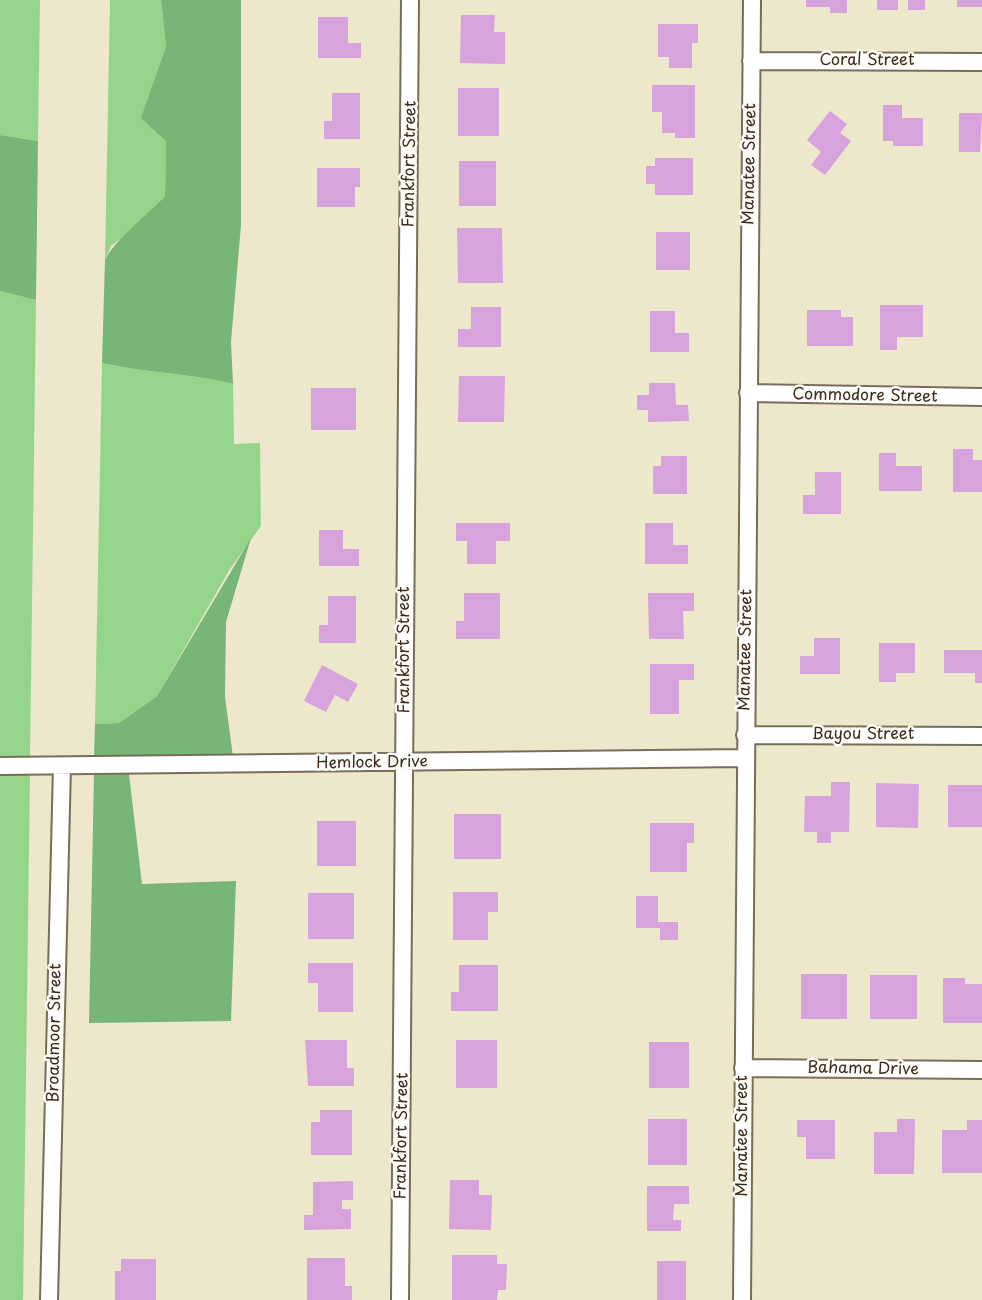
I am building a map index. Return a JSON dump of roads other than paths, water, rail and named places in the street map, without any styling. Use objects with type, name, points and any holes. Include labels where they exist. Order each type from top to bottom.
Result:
[{"type":"street","name":"Frankfort Street","points":[[400,1300],[405,763],[404,509],[411,127],[410,0]]},
{"type":"street","name":"Manatee Street","points":[[742,1300],[752,0]]},
{"type":"street","name":"Coral Street","points":[[751,61],[982,62]]},
{"type":"street","name":"Commodore Street","points":[[748,393],[982,398]]},
{"type":"street","name":"Bayou Street","points":[[745,735],[982,736]]},
{"type":"street","name":"Hemlock Drive","points":[[0,766],[745,758]]},
{"type":"street","name":"Broadmoor Street","points":[[49,1300],[62,766]]},
{"type":"street","name":"Bahama Drive","points":[[743,1068],[982,1070]]}]
